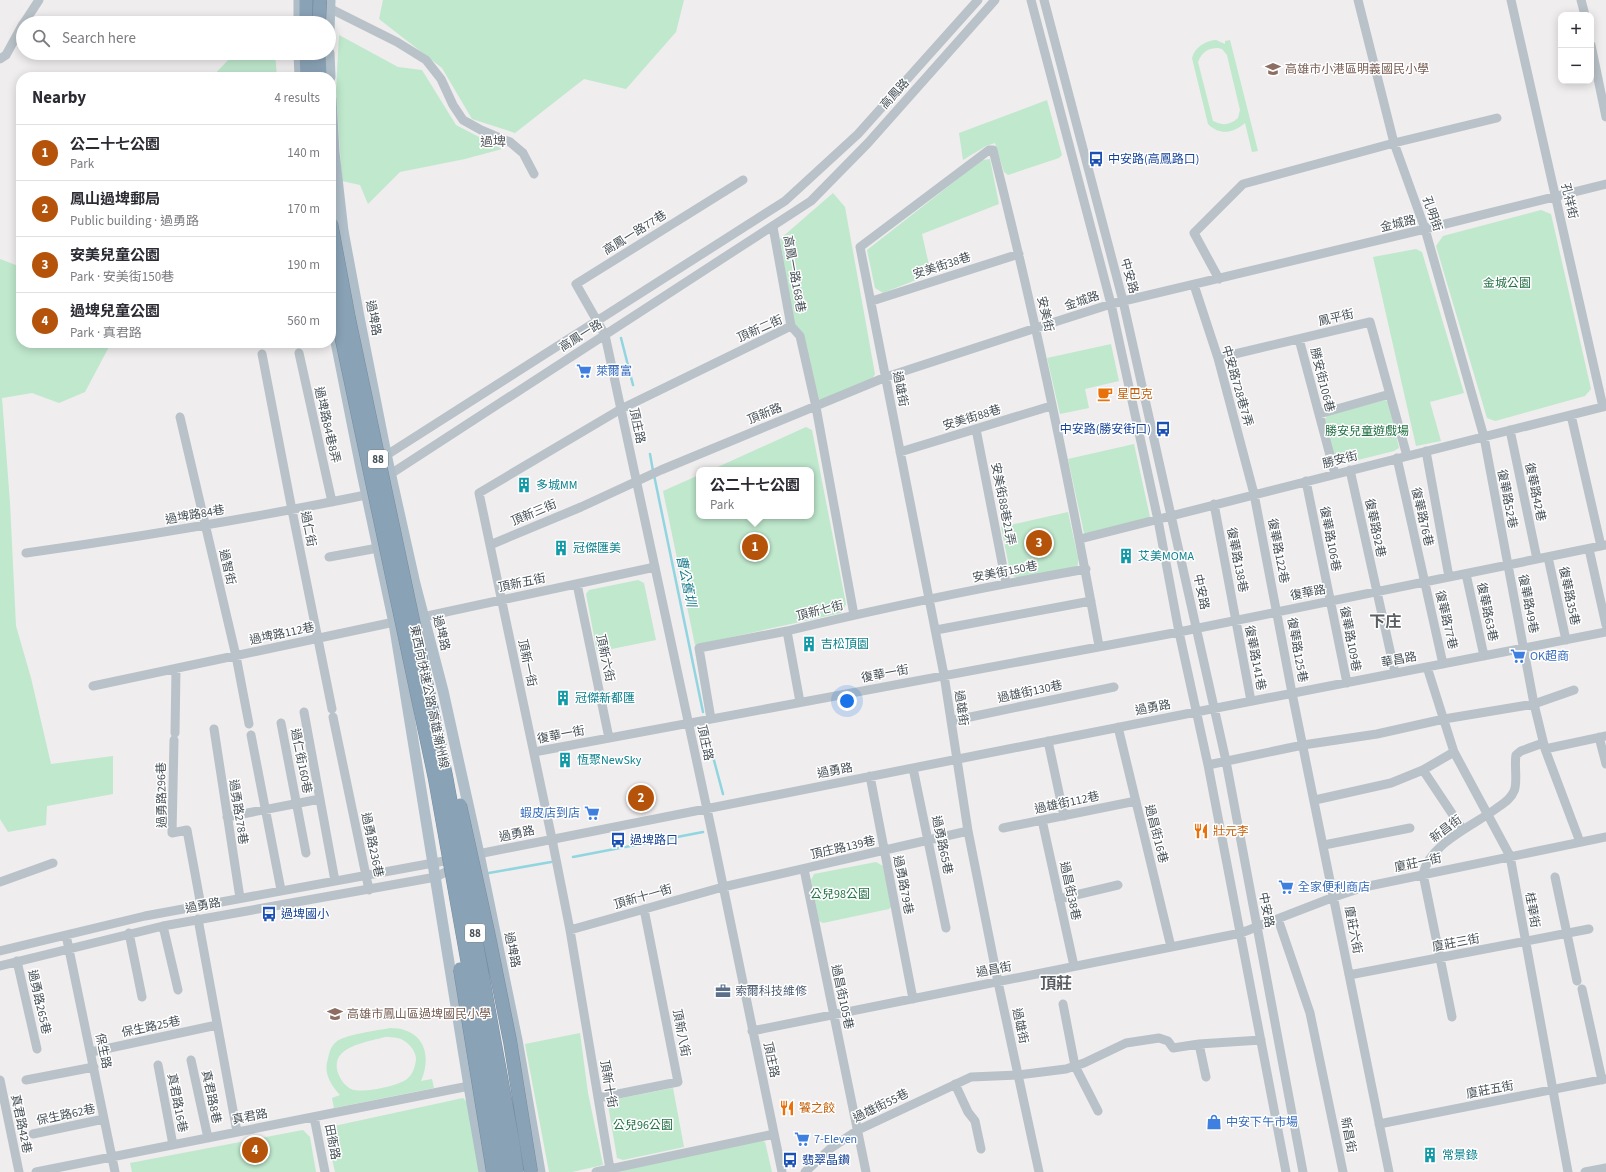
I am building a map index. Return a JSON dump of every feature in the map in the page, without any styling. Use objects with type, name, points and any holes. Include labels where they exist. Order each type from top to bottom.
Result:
[{"type":"highway","points":[[306,0],[306,16]]},
{"type":"highway","points":[[321,16],[326,3]]},
{"type":"highway","points":[[306,60],[307,72]]},
{"type":"highway","points":[[319,60],[320,72]]},
{"type":"highway","name":"東西向快速公路 高雄潮州線","points":[[336,250],[423,695],[435,779],[505,1172]]},
{"type":"highway","name":"東西向快速公路 高雄潮州線","points":[[336,310],[423,695],[446,776],[517,1172]]},
{"type":"highway","points":[[423,695],[423,749],[444,864],[493,1172]]},
{"type":"highway","points":[[423,695],[446,744],[488,932],[510,1041],[531,1172]]},
{"type":"main road","points":[[299,0],[299,16]]},
{"type":"main road","points":[[326,3],[327,16]]},
{"type":"main road","points":[[299,60],[300,72]]},
{"type":"main road","points":[[329,60],[330,72]]},
{"type":"main road","name":"過埤路","points":[[336,168],[344,231],[386,454],[443,692],[479,854],[517,1040],[540,1172]]},
{"type":"main road","points":[[336,341],[366,495],[394,623],[484,1172]]},
{"type":"street","points":[[28,16],[39,0]]},
{"type":"street","points":[[317,0],[326,3],[397,42],[426,60],[441,79],[462,120],[510,142],[523,153],[534,174]]},
{"type":"street","name":"高鳳路","points":[[800,188],[858,134],[978,0]]},
{"type":"street","name":"高鳳路","points":[[811,201],[868,143],[995,0]]},
{"type":"street","name":"中安路","points":[[1031,0],[1111,304],[1158,520],[1179,632],[1208,765],[1241,932],[1286,1172]]},
{"type":"street","name":"中安路","points":[[1044,0],[1123,301],[1197,628],[1226,761],[1303,1172]]},
{"type":"street","name":"孔明街","points":[[1358,0],[1394,143],[1425,230],[1484,437]]},
{"type":"street","name":"孔祥街","points":[[1511,0],[1604,406]]},
{"type":"street","points":[[1582,0],[1584,12]]},
{"type":"street","points":[[0,59],[6,55],[16,37]]},
{"type":"street","points":[[1592,48],[1606,117]]},
{"type":"street","points":[[1220,279],[1194,233],[1243,184],[1394,143],[1497,118]]},
{"type":"street","name":"安美街","points":[[860,247],[980,156],[989,150],[993,150],[1036,328],[1080,539],[1100,646]]},
{"type":"street","name":"高鳳一路77巷","points":[[598,321],[576,284],[743,180]]},
{"type":"street","name":"金城路","points":[[886,377],[1111,304],[1425,230],[1606,184]]},
{"type":"street","name":"高鳳一路","points":[[362,473],[386,454],[598,321],[785,201],[800,188]]},
{"type":"street","name":"高鳳一路","points":[[366,495],[390,473],[774,227],[811,201]]},
{"type":"street","name":"高鳳一路168巷","points":[[774,227],[790,326]]},
{"type":"street","name":"過雄街","points":[[860,247],[936,630],[968,831],[1038,1172]]},
{"type":"street","name":"安美街38巷","points":[[872,302],[1019,254]]},
{"type":"street","name":"中安路728巷7弄","points":[[1194,285],[1218,358],[1254,494]]},
{"type":"street","name":"頂庄路","points":[[598,321],[605,335],[723,887],[782,1172]]},
{"type":"street","name":"鳳平街","points":[[1218,358],[1370,322],[1406,456]]},
{"type":"street","name":"頂新二街","points":[[479,493],[621,409],[790,326],[800,336],[816,407],[854,614]]},
{"type":"street","name":"勝安街106巷","points":[[1299,339],[1335,474]]},
{"type":"street","name":"過埤路84巷8弄","points":[[298,353],[332,502]]},
{"type":"street","name":"過仁街","points":[[262,354],[317,639],[351,804]]},
{"type":"street","name":"頂新路","points":[[657,472],[886,377]]},
{"type":"street","points":[[1319,414],[1390,394]]},
{"type":"street","name":"安美街88巷","points":[[900,452],[1052,406]]},
{"type":"street","name":"勝安街","points":[[1080,539],[1604,406]]},
{"type":"street","points":[[1571,415],[1603,546]]},
{"type":"street","name":"過智街","points":[[180,417],[236,656],[249,724]]},
{"type":"street","name":"安美街88巷21弄","points":[[976,429],[1006,583]]},
{"type":"street","name":"復華路42巷","points":[[1510,430],[1537,559]]},
{"type":"street","name":"復華路52巷","points":[[1484,437],[1508,565]]},
{"type":"street","points":[[1426,451],[1449,577]]},
{"type":"street","name":"復華路76巷","points":[[1397,458],[1424,582]]},
{"type":"street","name":"復華路92巷","points":[[1350,470],[1395,673]]},
{"type":"street","name":"頂新三街","points":[[490,545],[581,507],[657,472]]},
{"type":"street","name":"復華路106巷","points":[[1306,481],[1330,601]]},
{"type":"street","name":"頂新一街","points":[[479,493],[552,839]]},
{"type":"street","name":"復華路122巷","points":[[1254,494],[1278,612]]},
{"type":"street","name":"過埤路84巷","points":[[26,553],[134,538],[205,526],[366,495]]},
{"type":"street","name":"復華路138巷","points":[[1214,504],[1236,620]]},
{"type":"street","name":"復華路","points":[[1015,662],[1179,632],[1603,546]]},
{"type":"street","points":[[329,558],[378,548]]},
{"type":"street","points":[[1589,549],[1606,625]]},
{"type":"street","name":"復華路35巷","points":[[1548,557],[1566,640]]},
{"type":"street","name":"復華路49巷","points":[[1508,565],[1524,648]]},
{"type":"street","name":"頂新五街","points":[[394,623],[655,567]]},
{"type":"street","name":"安美街150巷","points":[[929,598],[1086,569]]},
{"type":"street","name":"復華路63巷","points":[[1466,574],[1484,656]]},
{"type":"street","name":"復華路77巷","points":[[1424,582],[1443,664]]},
{"type":"street","name":"頂新六街","points":[[577,584],[609,738]]},
{"type":"street","name":"頂新七街","points":[[800,702],[788,631],[854,614],[929,598]]},
{"type":"street","points":[[936,630],[1091,601]]},
{"type":"street","name":"復華路109巷","points":[[1330,601],[1346,683]]},
{"type":"street","name":"復華路125巷","points":[[1278,612],[1292,693]]},
{"type":"street","name":"復華路141巷","points":[[1236,620],[1251,701]]},
{"type":"street","name":"過埤路112巷","points":[[93,686],[394,623]]},
{"type":"street","points":[[711,719],[699,648],[788,631]]},
{"type":"street","name":"華昌路","points":[[1196,712],[1606,632]]},
{"type":"street","points":[[1524,648],[1534,704],[1544,746],[1580,842]]},
{"type":"street","name":"復華一街","points":[[534,752],[1015,662]]},
{"type":"street","name":"桂華街","points":[[1427,667],[1454,752],[1510,856],[1568,1172]]},
{"type":"street","name":"過勇路296巷","points":[[176,669],[172,833],[187,830],[201,906]]},
{"type":"street","name":"過雄街130巷","points":[[951,721],[1114,687]]},
{"type":"street","points":[[1208,765],[1303,745],[1377,734],[1444,719],[1534,704],[1574,690]]},
{"type":"street","name":"廈莊六街","points":[[1292,693],[1315,800],[1389,1172]]},
{"type":"street","points":[[304,712],[335,881]]},
{"type":"street","name":"過勇路","points":[[0,950],[145,916],[433,863],[1196,712]]},
{"type":"street","name":"過仁街160巷","points":[[281,723],[306,853]]},
{"type":"street","name":"過昌街16巷","points":[[1118,727],[1171,947]]},
{"type":"street","name":"過勇路278巷","points":[[214,729],[240,898]]},
{"type":"street","points":[[251,735],[281,890]]},
{"type":"street","points":[[1603,736],[1606,764]]},
{"type":"street","name":"新昌街","points":[[1423,874],[1428,859],[1443,845],[1463,830],[1488,815],[1509,799],[1514,793],[1516,788],[1516,755],[1521,751],[1603,736]]},
{"type":"street","points":[[1048,741],[1064,816]]},
{"type":"street","points":[[1315,800],[1385,785],[1423,770],[1454,752]]},
{"type":"street","name":"過勇路65巷","points":[[913,768],[946,928]]},
{"type":"street","points":[[1423,770],[1463,830]]},
{"type":"street","name":"過勇路79巷","points":[[870,776],[913,999]]},
{"type":"street","points":[[227,817],[320,799]]},
{"type":"street","name":"過雄街112巷","points":[[1002,828],[1136,801]]},
{"type":"street","name":"過勇路236巷","points":[[351,804],[369,890]]},
{"type":"street","name":"過昌街38巷","points":[[1042,820],[1074,966]]},
{"type":"street","points":[[1324,845],[1410,828]]},
{"type":"street","name":"頂庄路139巷","points":[[723,887],[968,831]]},
{"type":"street","name":"廈莊一街","points":[[1241,932],[1364,887],[1606,837]]},
{"type":"street","name":"頂新十街","points":[[552,839],[570,930],[610,1169]]},
{"type":"street","name":"過勇路","points":[[0,966],[129,933],[163,926],[283,903],[369,890],[436,877],[479,854]]},
{"type":"street","points":[[0,882],[53,863]]},
{"type":"street","name":"過昌街105巷","points":[[804,869],[866,1172]]},
{"type":"street","points":[[1423,874],[1452,1017]]},
{"type":"street","points":[[1555,877],[1567,933],[1604,1080]]},
{"type":"street","points":[[1059,899],[1118,885]]},
{"type":"street","name":"頂新十一街","points":[[570,930],[723,887]]},
{"type":"street","name":"頂新八街","points":[[598,1098],[678,1082],[644,909]]},
{"type":"street","points":[[198,919],[237,1132]]},
{"type":"street","name":"新昌街","points":[[1278,919],[1310,1013],[1343,1172]]},
{"type":"street","points":[[163,926],[178,990]]},
{"type":"street","name":"廈莊三街","points":[[1349,975],[1589,929]]},
{"type":"street","name":"過昌街","points":[[752,1031],[1241,932]]},
{"type":"street","points":[[129,933],[142,997]]},
{"type":"street","name":"保生路","points":[[66,935],[115,1172]]},
{"type":"street","name":"過勇路265巷","points":[[17,961],[37,1049]]},
{"type":"street","points":[[1063,1004],[1075,1066],[1098,1111]]},
{"type":"street","name":"保生路25巷","points":[[91,1052],[217,1025]]},
{"type":"street","name":"過雄街55巷","points":[[805,1172],[831,1148],[858,1130],[971,1077],[1018,1075],[1066,1069],[1126,1043],[1159,1038],[1168,1041],[1173,1048],[1199,1044],[1261,1040]]},
{"type":"street","points":[[1199,1044],[1206,1077]]},
{"type":"street","name":"真君路8巷","points":[[191,1060],[208,1138]]},
{"type":"street","name":"真君路16巷","points":[[158,1065],[172,1145]]},
{"type":"street","points":[[26,1080],[94,1067]]},
{"type":"street","name":"真君路42巷","points":[[0,1080],[19,1172]]},
{"type":"street","name":"廈莊五街","points":[[1379,1124],[1604,1080]]},
{"type":"street","points":[[955,1084],[968,1112],[975,1121],[981,1149]]},
{"type":"street","name":"真君路","points":[[36,1172],[55,1170],[112,1157],[469,1086]]},
{"type":"street","name":"田衙路","points":[[314,1117],[325,1172]]},
{"type":"street","name":"保生路62巷","points":[[33,1134],[104,1119]]},
{"type":"street","points":[[596,1172],[774,1134]]},
{"type":"street","points":[[1585,1172],[1606,1168]]},
{"type":"green space","points":[[383,0],[684,0],[676,32],[626,89],[584,79],[515,133],[472,119],[442,68],[379,19]]},
{"type":"green space","points":[[339,35],[398,67],[422,70],[456,125],[502,149],[465,159],[400,172],[368,204],[360,185],[342,181],[336,91]]},
{"type":"green space","points":[[1216,40],[1225,44],[1225,41],[1230,40],[1258,151],[1252,152],[1245,123],[1236,129],[1226,132],[1217,130],[1208,124],[1192,58],[1193,54],[1198,48],[1204,43]],"holes":[[[1214,48],[1222,49],[1227,55],[1240,110],[1238,118],[1226,124],[1220,124],[1213,121],[1198,62],[1203,53],[1208,50]]]},
{"type":"green space","points":[[228,60],[276,60],[277,72],[217,72]]},
{"type":"green space","points":[[1047,100],[1062,155],[1059,158],[1008,175],[1004,172],[995,143],[986,146],[963,160],[959,133]]},
{"type":"green space","points":[[990,159],[999,204],[922,234],[931,274],[883,293],[875,288],[867,250],[982,160]]},
{"type":"green space","points":[[833,193],[845,207],[875,374],[871,381],[825,402],[818,399],[794,324],[780,239]]},
{"type":"green space","name":"金城公園","points":[[1541,210],[1551,214],[1591,389],[1585,396],[1495,421],[1487,418],[1436,246],[1443,236]]},
{"type":"green space","points":[[1416,249],[1422,252],[1464,393],[1430,402],[1441,441],[1416,446],[1373,257]]},
{"type":"green space","points":[[0,259],[16,265],[16,348],[108,348],[85,392],[59,403],[32,393],[2,398],[10,503],[16,626],[31,678],[51,764],[113,756],[113,794],[47,806],[46,825],[8,832],[0,819]]},
{"type":"green space","points":[[1111,344],[1119,381],[1085,389],[1089,408],[1060,414],[1047,358]]},
{"type":"green space","name":"勝安兒童遊戲場","points":[[1385,400],[1389,402],[1399,448],[1394,451],[1342,464],[1335,461],[1324,420],[1328,415]]},
{"type":"green space","points":[[806,427],[812,430],[846,604],[841,613],[695,645],[663,491],[696,476],[696,519],[814,519],[814,467],[718,467]]},
{"type":"green space","points":[[1134,444],[1150,517],[1088,535],[1084,533],[1068,459]]},
{"type":"green space","points":[[1068,512],[1078,558],[1078,565],[1075,567],[1017,578],[1013,576],[1010,571],[1001,527]]},
{"type":"green space","points":[[638,580],[644,583],[656,640],[597,652],[586,594],[589,590]]},
{"type":"green space","name":"公兒98公園","points":[[876,862],[883,866],[892,906],[889,909],[823,923],[819,921],[811,880],[814,874]]},
{"type":"green space","points":[[390,1028],[410,1032],[417,1037],[425,1052],[426,1061],[421,1081],[432,1079],[434,1088],[334,1108],[332,1098],[340,1095],[331,1083],[327,1074],[326,1069],[330,1050],[340,1039]],"holes":[[[385,1037],[400,1039],[413,1049],[416,1060],[411,1075],[403,1082],[371,1090],[363,1091],[349,1088],[340,1078],[338,1073],[337,1064],[339,1057],[344,1051],[360,1043]]]},
{"type":"green space","points":[[580,1033],[588,1093],[603,1165],[572,1172],[549,1172],[525,1044]]},
{"type":"green space","name":"公兒96公園","points":[[673,1088],[684,1147],[623,1160],[617,1158],[608,1105],[611,1100]]},
{"type":"green space","points":[[463,1098],[469,1104],[479,1172],[335,1172],[325,1128]]},
{"type":"green space","points":[[303,1130],[310,1137],[316,1172],[132,1172],[130,1163]]},
{"type":"green space","points":[[758,1139],[765,1142],[772,1172],[605,1172]]},
{"type":"waterway","name":"曹公舊圳","points":[[621,338],[633,385]]},
{"type":"waterway","name":"曹公舊圳","points":[[650,454],[653,471]]},
{"type":"waterway","name":"曹公舊圳","points":[[654,475],[703,712]]},
{"type":"waterway","name":"曹公舊圳","points":[[708,738],[723,794]]},
{"type":"waterway","name":"曹公舊圳","points":[[573,857],[703,832]]},
{"type":"waterway","name":"曹公舊圳","points":[[489,873],[551,862]]},
{"type":"place","name":"高雄市小港區明義國民小學","points":[[1273,69]]},
{"type":"place","name":"中安路(高鳳路口)","points":[[1096,159]]},
{"type":"place","name":"萊爾富","points":[[584,371]]},
{"type":"place","name":"星巴克","points":[[1105,394]]},
{"type":"place","name":"中安路(勝安街口)","points":[[1163,429]]},
{"type":"place","name":"多城MM","points":[[524,485]]},
{"type":"place","name":"安美兒童公園","points":[[1039,543]]},
{"type":"place","name":"公二十七公園","points":[[755,547]]},
{"type":"place","name":"冠傑匯美","points":[[561,548]]},
{"type":"place","name":"艾美MOMA","points":[[1126,556]]},
{"type":"place","name":"吉松頂園","points":[[809,644]]},
{"type":"place","name":"OK超商","points":[[1518,656]]},
{"type":"place","name":"冠傑新都匯","points":[[563,698]]},
{"type":"place","name":"恆聚NewSky","points":[[565,760]]},
{"type":"place","name":"鳳山過埤郵局","points":[[641,798]]},
{"type":"place","name":"蝦皮店到店","points":[[592,813]]},
{"type":"place","name":"壯元李","points":[[1201,831]]},
{"type":"place","name":"過埤路口","points":[[618,840]]},
{"type":"place","name":"全家便利商店","points":[[1286,887]]},
{"type":"place","name":"過埤國小","points":[[269,914]]},
{"type":"place","name":"索爾科技維修","points":[[723,991]]},
{"type":"place","name":"高雄市鳳山區過埤國民小學","points":[[335,1014]]},
{"type":"place","name":"饕之餃","points":[[787,1108]]},
{"type":"place","name":"中安下午市場","points":[[1214,1122]]},
{"type":"place","name":"7-Eleven","points":[[802,1139]]},
{"type":"place","name":"過埤兒童公園","points":[[255,1150]]},
{"type":"place","name":"常景錄","points":[[1430,1155]]},
{"type":"place","name":"翡翠晶鑽","points":[[790,1160]]},
{"type":"district","name":"過埤","points":[[493,142]]},
{"type":"district","name":"下庄","points":[[1385,622]]},
{"type":"district","name":"頂莊","points":[[1056,984]]}]
